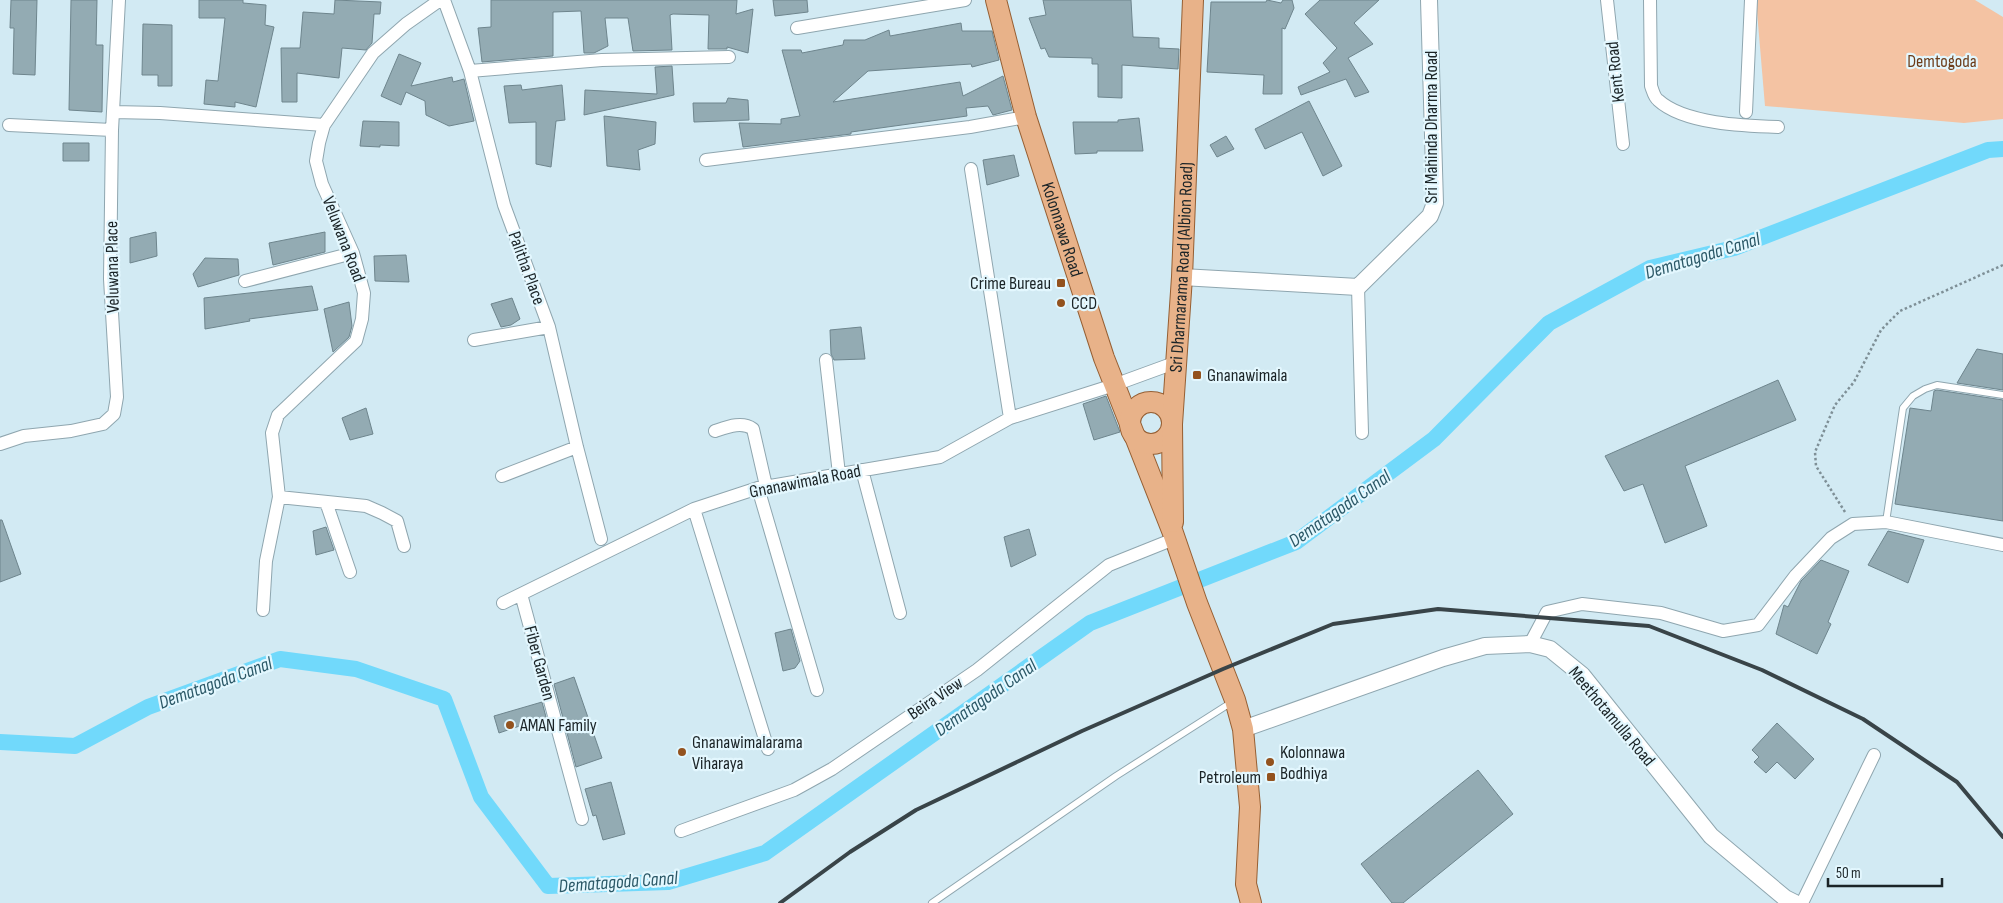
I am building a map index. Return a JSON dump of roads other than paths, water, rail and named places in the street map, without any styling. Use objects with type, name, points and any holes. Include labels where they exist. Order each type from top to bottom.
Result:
[{"type":"main road","name":"Kolonnawa Road","points":[[996,0],[1026,117],[1104,358],[1174,536],[1197,603],[1235,700],[1243,729],[1250,807],[1246,884],[1251,903]]},
{"type":"main road","name":"Sri Dharmarama Road (Albion Road)","points":[[1174,536],[1172,424],[1182,277],[1193,0]]},
{"type":"main road","points":[[1151,402],[1164,407],[1168,412],[1172,424],[1167,437],[1155,444],[1142,442],[1132,432],[1131,426],[1134,412],[1144,404],[1151,402]]},
{"type":"street","name":"Veluwana Place","points":[[0,444],[24,436],[103,424],[114,414],[117,397],[110,279],[112,130],[119,0]]},
{"type":"street","name":"Veluwana Road","points":[[263,610],[266,561],[279,497],[272,433],[278,415],[356,341],[360,326],[364,293],[353,253],[322,184],[316,161],[324,125],[373,53],[406,24],[440,0]]},
{"type":"street","name":"Palitha Place","points":[[444,0],[470,71],[504,206],[549,327],[601,539]]},
{"type":"street","points":[[797,28],[966,0]]},
{"type":"street","name":"Sri Mahinda Dharma Road","points":[[1358,287],[1430,216],[1435,203],[1429,0]]},
{"type":"street","name":"Kent Road","points":[[1607,0],[1623,144]]},
{"type":"street","points":[[1650,0],[1651,86],[1656,99],[1667,107],[1682,113],[1724,125],[1778,127]]},
{"type":"street","points":[[1746,112],[1751,0]]},
{"type":"street","points":[[470,71],[602,60],[729,57]]},
{"type":"street","points":[[113,112],[160,113],[324,125]]},
{"type":"street","points":[[706,160],[970,127],[1026,117]]},
{"type":"street","points":[[9,125],[112,130]]},
{"type":"street","points":[[971,169],[1010,418]]},
{"type":"street","points":[[244,280],[353,253]]},
{"type":"street","points":[[1182,277],[1358,287],[1362,432]]},
{"type":"street","points":[[474,340],[549,327]]},
{"type":"street","points":[[826,360],[839,474]]},
{"type":"street","name":"Gnanawimala Road","points":[[502,603],[694,509],[762,487],[940,457],[1010,418],[1114,385],[1177,362]]},
{"type":"street","points":[[715,430],[732,425],[747,425],[753,429],[762,487],[817,690]]},
{"type":"street","points":[[502,476],[577,447]]},
{"type":"street","points":[[862,470],[900,614]]},
{"type":"street","points":[[279,497],[366,506],[397,522],[404,546]]},
{"type":"street","points":[[326,502],[350,572]]},
{"type":"street","points":[[694,509],[768,748]]},
{"type":"street","points":[[1530,644],[1547,612],[1582,604],[1661,613],[1723,631],[1758,625],[1796,575],[1831,538],[1853,524],[1886,522],[2003,545]]},
{"type":"street","name":"Beira View","points":[[681,831],[794,790],[832,769],[977,670],[1109,565],[1174,536]]},
{"type":"street","name":"Fiber Garden","points":[[521,594],[582,819]]},
{"type":"street","name":"Meethotamulla Road","points":[[1243,729],[1443,658],[1485,646],[1530,644],[1550,650],[1582,675],[1711,836],[1785,898],[1795,903]]},
{"type":"street","points":[[1802,903],[1874,755]]},
{"type":"lane","points":[[1886,522],[1903,408],[1913,396],[1937,385],[2003,395]]},
{"type":"lane","points":[[932,903],[1116,776],[1235,700]]},
{"type":"waterway","name":"Dematagoda Canal","points":[[0,742],[75,746],[148,707],[280,659],[356,669],[444,699],[481,797],[548,886],[668,882],[765,853],[1090,623],[1296,542],[1434,439],[1549,323],[1650,268],[1734,248],[1988,150],[2003,149]]},
{"type":"railway","points":[[780,903],[850,852],[916,810],[1082,731],[1223,669],[1333,624],[1438,609],[1649,626],[1762,670],[1863,719],[1957,782],[2003,837]]},
{"type":"place","name":"Crime Bureau","points":[[1061,283]]},
{"type":"place","name":"CCD","points":[[1061,303]]},
{"type":"place","name":"Gnanawimala","points":[[1197,375]]},
{"type":"place","name":"AMAN Family","points":[[510,725]]},
{"type":"place","name":"Gnanawimalarama Viharaya","points":[[682,752]]},
{"type":"place","name":"Kolonnawa Bodhiya","points":[[1270,762]]},
{"type":"place","name":"Petroleum","points":[[1271,777]]},
{"type":"park label","name":"Demtogoda","points":[[1942,61]]}]
